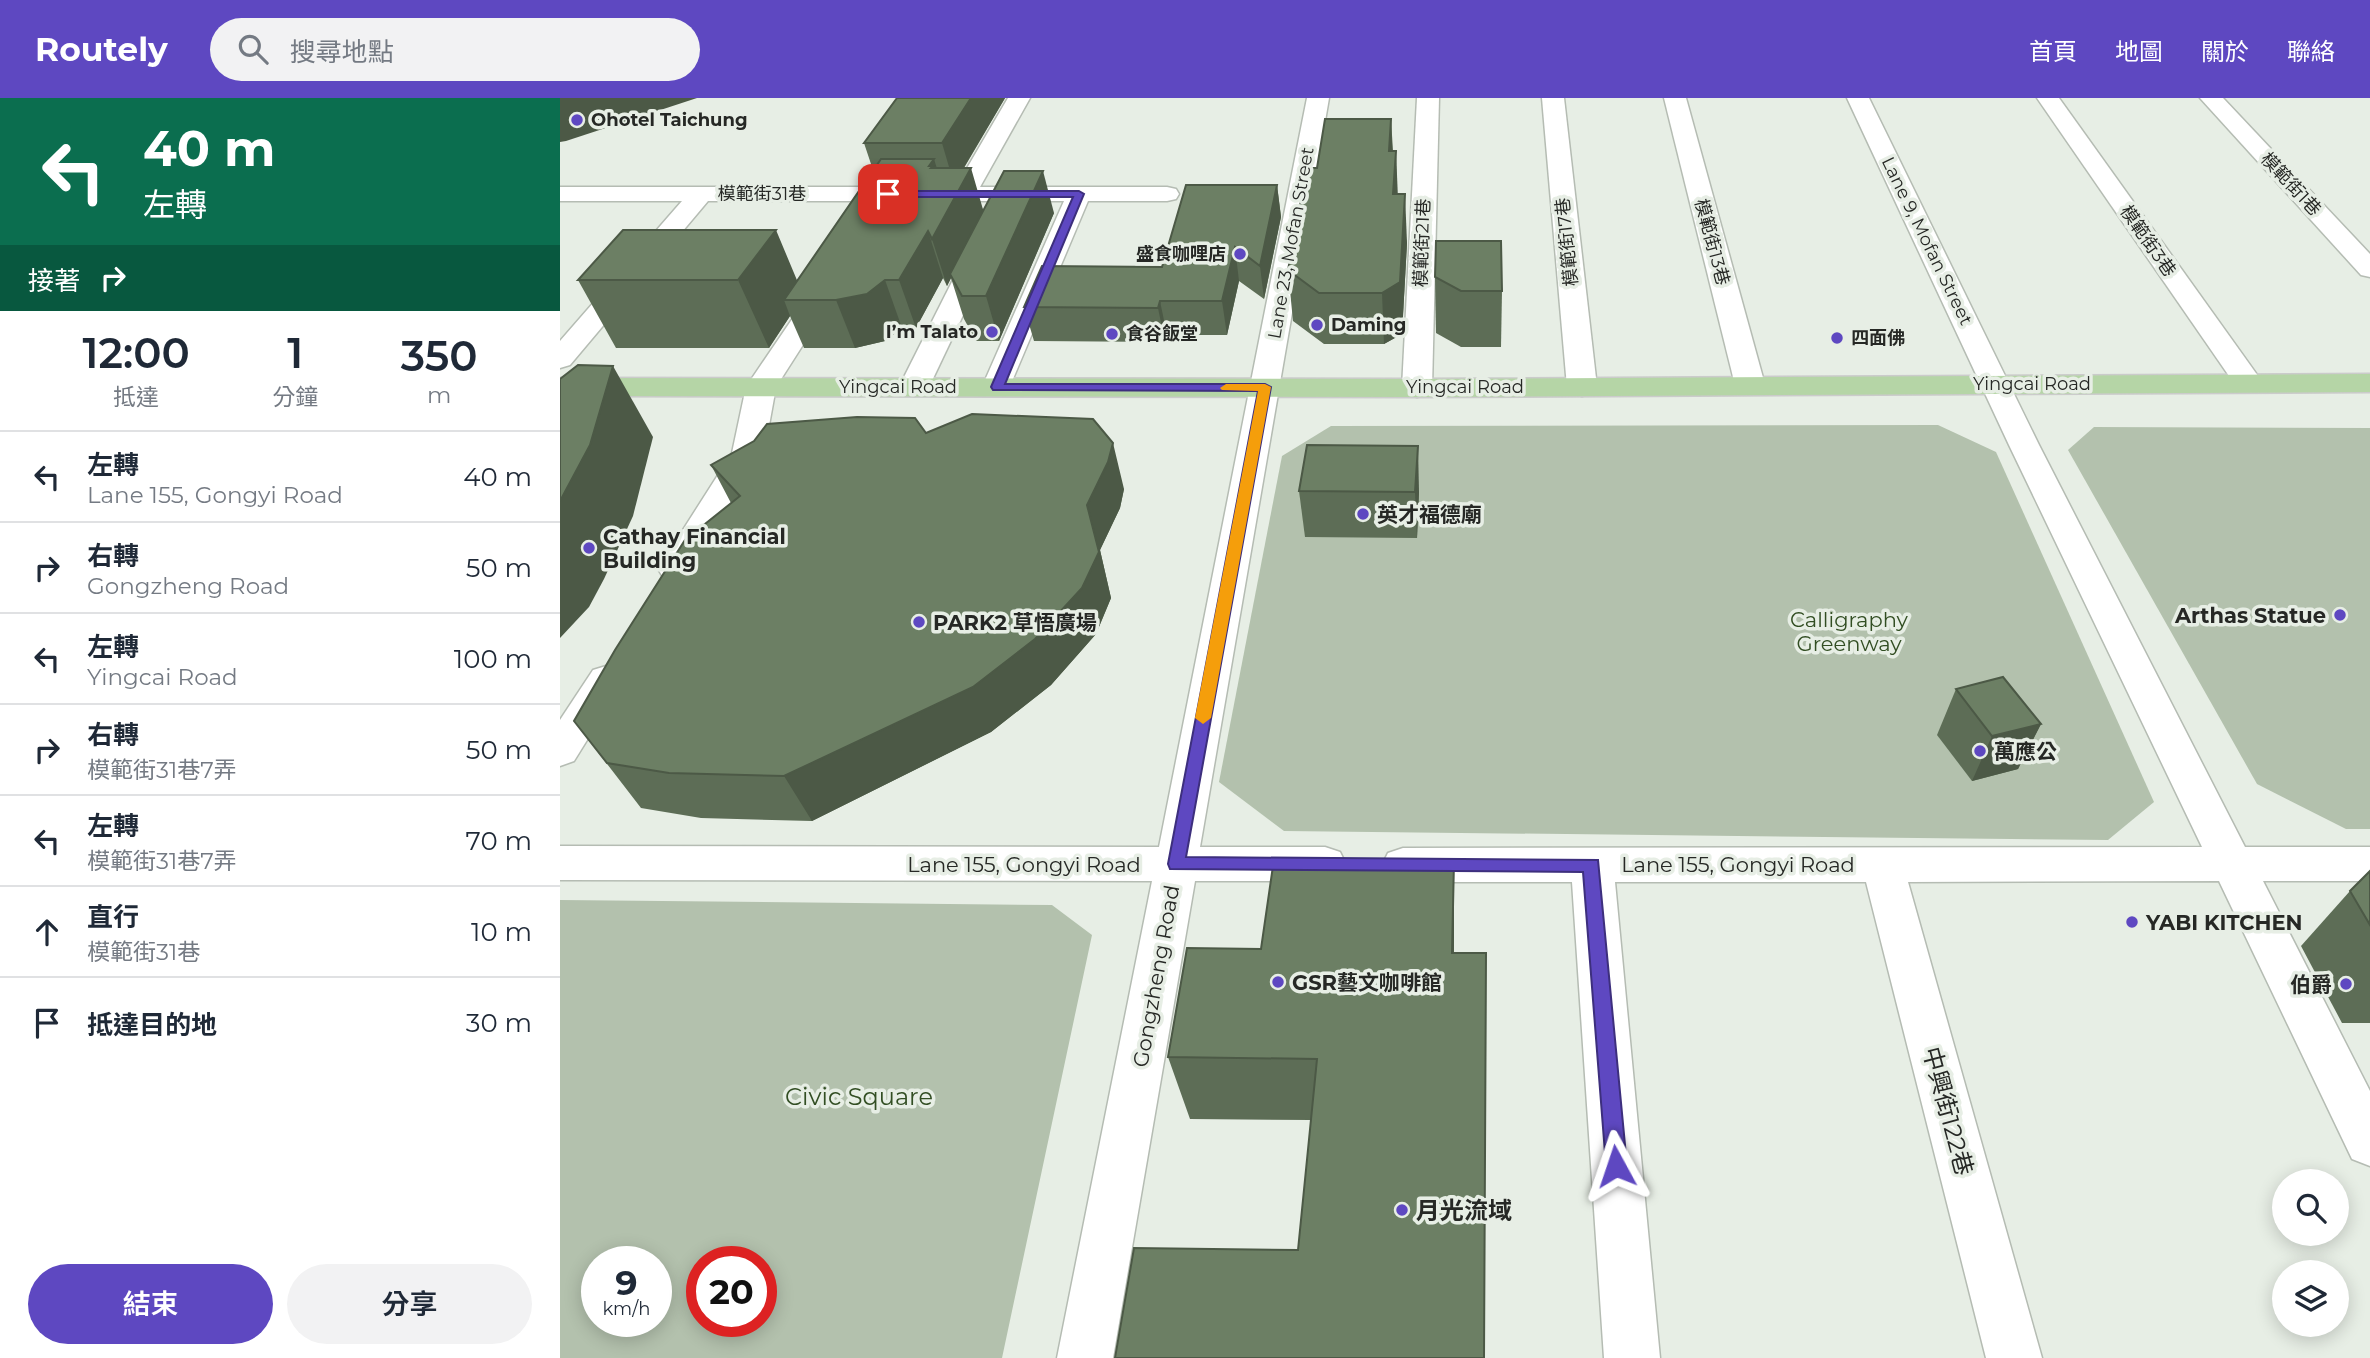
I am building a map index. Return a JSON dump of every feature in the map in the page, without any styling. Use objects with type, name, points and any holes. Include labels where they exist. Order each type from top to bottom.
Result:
[{"type":"main road","name":"Yingcai Road","points":[[560,387],[1417,388],[2370,383]]},
{"type":"street","points":[[964,194],[1019,98]]},
{"type":"street","name":"Lane 23, Mofan Street","points":[[1265,387],[1318,98]]},
{"type":"street","name":"模範街21巷","points":[[1417,388],[1428,98]]},
{"type":"street","name":"模範街17巷","points":[[1553,98],[1582,387]]},
{"type":"street","name":"模範街13巷","points":[[1675,98],[1750,385]]},
{"type":"street","name":"Lane 9, Mofan Street","points":[[1858,98],[1995,385],[2370,1142]]},
{"type":"street","name":"模範街3巷","points":[[2048,98],[2248,383]]},
{"type":"street","name":"模範街1巷","points":[[2211,98],[2370,269]]},
{"type":"street","name":"模範街31巷","points":[[560,194],[1167,194]]},
{"type":"street","points":[[560,359],[701,194]]},
{"type":"street","points":[[873,217],[888,194]]},
{"type":"street","points":[[914,387],[1009,194]]},
{"type":"street","points":[[997,387],[1079,194]]},
{"type":"street","points":[[662,591],[748,453],[761,387],[836,274]]},
{"type":"street","name":"Gongzheng Road","points":[[1085,1358],[1265,387]]},
{"type":"street","points":[[560,751],[625,648]]},
{"type":"street","name":"Lane 155, Gongyi Road","points":[[560,863],[2370,864]]},
{"type":"street","name":"中興街122巷","points":[[1882,863],[2014,1358]]},
{"type":"street","points":[[1591,865],[1632,1358]]},
{"type":"green space","name":"Calligraphy Greenway","points":[[1938,425],[1996,452],[2154,802],[2108,840],[1284,831],[1219,782],[1282,456],[1331,426]]},
{"type":"green space","points":[[2094,427],[2370,428],[2370,829],[2346,829],[2257,784],[2068,450]]},
{"type":"green space","name":"Civic Square","points":[[560,900],[1052,905],[1092,935],[1002,1358],[560,1358]]},
{"type":"building","points":[[897,98],[971,98],[942,143],[864,143]]},
{"type":"building","points":[[1325,119],[1391,119],[1389,151],[1396,151],[1393,194],[1405,194],[1400,282],[1382,293],[1319,293],[1288,270],[1307,168],[1317,168]]},
{"type":"building","points":[[881,159],[934,159],[929,166],[933,166],[931,168],[971,168],[932,239],[928,231],[899,280],[885,280],[867,294],[836,300],[784,300]]},
{"type":"building","points":[[1004,171],[1043,171],[986,296],[962,296],[950,274]]},
{"type":"building","points":[[1186,185],[1277,185],[1260,266],[1235,247],[1222,301],[1160,301],[1158,308],[1024,307],[1042,266],[1162,267]]},
{"type":"building","points":[[623,230],[776,230],[738,280],[578,280]]},
{"type":"building","points":[[1436,241],[1501,241],[1502,291],[1461,291],[1435,277]]},
{"type":"building","points":[[578,365],[613,366],[590,445],[560,501],[560,379]]},
{"type":"building","points":[[972,414],[1093,419],[1113,443],[1108,462],[1087,505],[1099,552],[1082,588],[1035,639],[973,687],[784,776],[669,773],[607,763],[574,721],[615,650],[685,540],[740,496],[711,465],[754,441],[767,424],[857,417],[915,418],[926,433]]},
{"type":"building","points":[[1307,445],[1418,446],[1415,492],[1299,491]]},
{"type":"building","points":[[2003,677],[2041,724],[1992,736],[1956,689]]},
{"type":"building","name":"月光流域","points":[[1274,859],[1454,861],[1452,953],[1486,953],[1484,1358],[1115,1358],[1134,1248],[1298,1250],[1317,1059],[1168,1057],[1187,948],[1261,949]]},
{"type":"building","points":[[2370,871],[2370,925],[2350,891]]},
{"type":"slow traffic","points":[[1203,718],[1265,387],[1226,388]]},
{"type":"place","name":"Ohotel Taichung","points":[[577,120]]},
{"type":"place","name":"盛食咖哩店","points":[[1240,254]]},
{"type":"place","name":"Daming","points":[[1317,325]]},
{"type":"place","name":"I’m Talato","points":[[992,332]]},
{"type":"place","name":"食谷飯堂","points":[[1112,334]]},
{"type":"place","name":"四面佛","points":[[1837,338]]},
{"type":"place","name":"英才福德廟","points":[[1363,514]]},
{"type":"place","name":"Cathay Financial Building","points":[[589,548]]},
{"type":"place","name":"Arthas Statue","points":[[2340,615]]},
{"type":"place","name":"PARK2 草悟廣場","points":[[919,622]]},
{"type":"place","name":"萬應公","points":[[1980,751]]},
{"type":"place","name":"YABI KITCHEN","points":[[2132,922]]},
{"type":"place","name":"GSR藝文咖啡館","points":[[1278,982]]},
{"type":"place","name":"伯爵","points":[[2346,984]]},
{"type":"place","name":"月光流域","points":[[1402,1210]]},
{"type":"route","points":[[888,194],[1079,194],[997,387],[1265,387],[1176,864],[1591,865],[1616,1166]]}]
